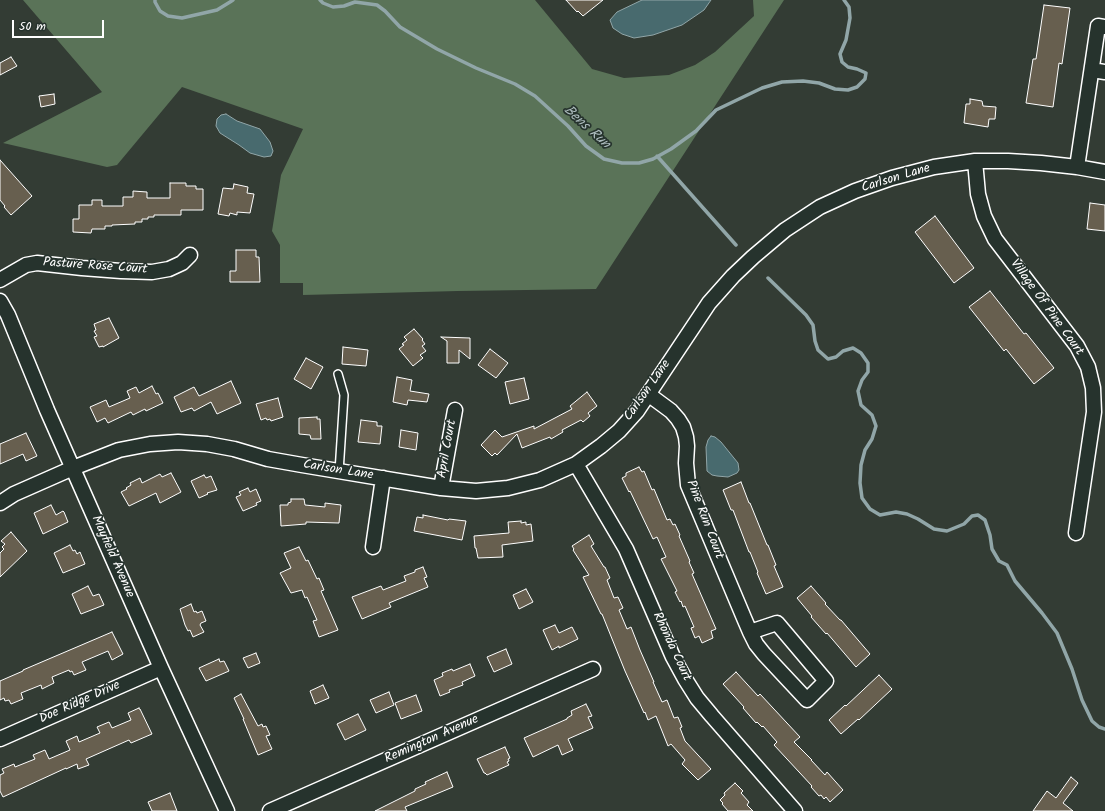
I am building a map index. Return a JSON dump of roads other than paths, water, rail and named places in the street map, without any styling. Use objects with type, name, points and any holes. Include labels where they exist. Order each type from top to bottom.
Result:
[{"type":"street","points":[[1077,167],[1098,71],[1098,26],[1105,27]]},
{"type":"street","name":"Carlson Lane","points":[[0,503],[14,494],[118,450],[150,444],[178,442],[207,444],[234,449],[268,459],[441,488],[476,491],[508,488],[540,480],[576,464],[619,431],[637,411],[709,303],[733,276],[753,256],[785,230],[820,207],[855,191],[892,178],[934,167],[975,161],[1041,163],[1105,172]]},
{"type":"street","name":"Village Of Pine Court","points":[[975,161],[978,194],[984,216],[995,239],[1077,346],[1088,367],[1093,388],[1094,412],[1076,533]]},
{"type":"street","name":"Pasture Rose Court","points":[[0,280],[26,265],[37,263],[90,269],[152,272],[169,269],[182,263],[190,255]]},
{"type":"street","name":"Mayfield Avenue","points":[[0,301],[8,315],[47,410],[161,668],[227,811]]},
{"type":"street","name":"Pine Run Court","points":[[648,394],[671,411],[683,427],[687,446],[686,463],[688,485],[750,632],[756,644],[807,700],[826,681],[777,623],[750,632]]},
{"type":"street","name":"April Court","points":[[441,488],[455,410]]},
{"type":"street","name":"Rhonda Court","points":[[576,464],[626,549],[673,657],[685,679],[697,698],[795,811]]},
{"type":"street","points":[[372,547],[383,478]]},
{"type":"street","name":"Doe Ridge Drive","points":[[0,739],[161,668]]},
{"type":"street","name":"Remington Avenue","points":[[270,811],[593,669]]},
{"type":"lane","points":[[338,374],[344,395],[339,472]]},
{"type":"water","points":[[642,0],[711,0],[704,10],[682,25],[653,35],[634,38],[622,34],[613,28],[610,20],[617,12]]},
{"type":"water","points":[[226,114],[237,121],[260,129],[270,142],[273,151],[271,156],[264,157],[250,153],[220,133],[216,126],[217,119],[221,115]]},
{"type":"water","points":[[711,436],[715,437],[721,442],[738,463],[739,470],[737,473],[728,477],[712,475],[707,471],[706,447]]},
{"type":"waterway","name":"Bens Run","points":[[155,0],[160,11],[168,16],[182,18],[217,10],[233,0]]},
{"type":"waterway","name":"Bens Run","points":[[320,0],[323,3],[333,7],[344,6],[355,2],[377,5],[400,27],[437,49],[476,68],[515,84],[535,96],[568,126],[586,146],[604,159],[622,163],[639,163],[653,159],[671,149],[696,131],[716,110],[762,88],[782,82],[803,81],[819,83],[835,89],[848,90],[857,87],[865,79],[866,73],[848,67],[842,62],[840,54],[846,40],[850,18],[849,7],[844,0]]},
{"type":"waterway","points":[[657,156],[736,245]]},
{"type":"waterway","points":[[768,278],[806,315],[813,325],[818,350],[828,359],[836,357],[843,351],[853,348],[861,353],[868,363],[868,372],[862,380],[858,391],[861,405],[872,415],[876,426],[872,439],[865,450],[861,465],[860,483],[862,498],[870,509],[880,515],[896,512],[907,514],[934,529],[947,531],[964,524],[972,516],[978,515],[985,520],[990,535],[992,549],[999,561],[1007,565],[1015,581],[1057,633],[1072,669],[1082,700],[1092,721],[1099,727],[1105,729]]}]
